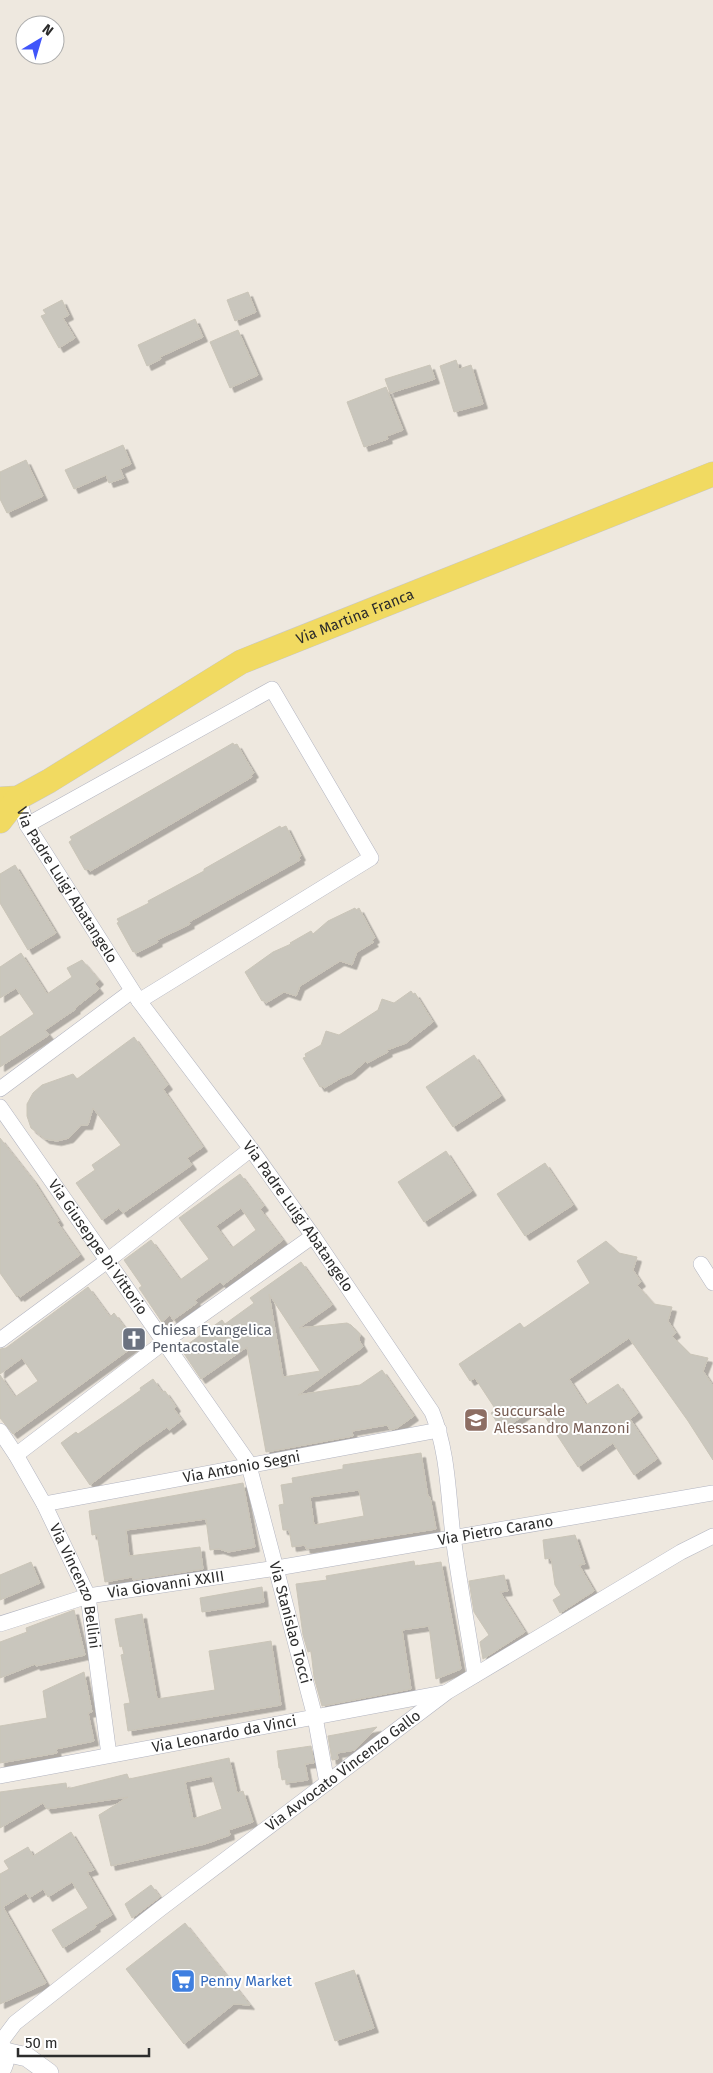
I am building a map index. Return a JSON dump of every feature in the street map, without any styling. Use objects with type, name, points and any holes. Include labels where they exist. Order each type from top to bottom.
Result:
[{"type":"main road","name":"Via Martina Franca","points":[[0,821],[9,798],[49,781],[241,662],[713,474]]},
{"type":"street","points":[[0,1088],[135,996],[371,858],[272,689],[27,825]]},
{"type":"street","name":"Via Padre Luigi Abatangelo","points":[[9,798],[135,996],[251,1149],[313,1236],[432,1412],[439,1430],[444,1456],[453,1537],[475,1676]]},
{"type":"street","name":"Via Giuseppe Di Vittorio","points":[[0,1107],[249,1464]]},
{"type":"street","points":[[0,1340],[108,1261],[251,1149]]},
{"type":"street","points":[[16,1455],[164,1342],[313,1236]]},
{"type":"street","points":[[701,1264],[713,1283]]},
{"type":"street","name":"Via Antonio Segni","points":[[44,1504],[249,1464],[439,1430]]},
{"type":"street","name":"Via Vincenzo Bellini","points":[[0,1431],[44,1504],[88,1596],[109,1756]]},
{"type":"street","name":"Via Stanislao Tocci","points":[[249,1464],[315,1717],[327,1783]]},
{"type":"street","name":"Via Pietro Carano","points":[[277,1568],[713,1493]]},
{"type":"street","name":"Via Avvocato Vincenzo Gallo","points":[[2,2047],[15,2023],[160,1909],[447,1692],[681,1552],[713,1536]]},
{"type":"street","name":"Via Giovanni XXIII","points":[[0,1624],[88,1596],[277,1568]]},
{"type":"street","name":"Via Leonardo da Vinci","points":[[0,1776],[447,1692]]},
{"type":"street","points":[[1,2072],[6,2062],[2,2047]]},
{"type":"street","points":[[2,2047],[27,2057],[49,2073]]},
{"type":"building","points":[[248,292],[256,312],[235,321],[227,300]]},
{"type":"building","points":[[62,300],[69,315],[63,318],[75,338],[59,348],[41,316],[46,314],[43,310]]},
{"type":"building","points":[[195,319],[203,337],[160,357],[161,359],[147,366],[138,345]]},
{"type":"building","points":[[238,330],[258,375],[230,388],[210,342]]},
{"type":"building","points":[[456,360],[459,369],[471,365],[483,404],[454,412],[440,366]]},
{"type":"building","points":[[430,365],[435,379],[390,393],[385,379]]},
{"type":"building","points":[[386,387],[403,430],[387,436],[388,439],[364,447],[347,402]]},
{"type":"building","points":[[123,445],[131,464],[120,469],[124,478],[109,483],[106,475],[74,489],[65,470]]},
{"type":"building","points":[[26,460],[43,496],[7,513],[0,499],[0,472]]},
{"type":"building","points":[[233,743],[234,745],[237,744],[254,773],[251,775],[252,777],[90,871],[88,869],[85,870],[69,842],[72,840],[70,837]]},
{"type":"building","points":[[280,826],[281,828],[286,826],[301,856],[299,857],[300,860],[189,922],[190,924],[157,940],[158,942],[136,953],[135,951],[133,952],[117,923],[119,922],[117,919],[149,903],[148,901],[204,871],[204,869]]},
{"type":"building","points":[[15,865],[56,933],[28,950],[0,903],[0,874]]},
{"type":"building","points":[[355,908],[356,910],[359,908],[375,938],[372,940],[374,942],[357,952],[352,965],[340,961],[300,986],[296,996],[284,992],[266,1003],[264,1000],[262,1001],[245,972],[273,952],[291,944],[311,931],[313,934],[328,921]]},
{"type":"building","points":[[21,953],[47,994],[72,977],[67,968],[82,960],[99,980],[95,984],[99,989],[76,1009],[45,1030],[49,1035],[0,1067],[0,1037],[34,1014],[16,988],[0,998],[0,967]]},
{"type":"building","points":[[411,991],[413,994],[415,993],[433,1022],[406,1043],[387,1050],[388,1052],[367,1063],[366,1061],[351,1074],[324,1088],[323,1086],[320,1087],[303,1058],[306,1057],[305,1054],[321,1045],[326,1031],[339,1035],[378,1010],[382,999],[394,1003]]},
{"type":"building","points":[[134,1037],[168,1085],[163,1089],[203,1147],[187,1158],[192,1165],[123,1213],[119,1208],[102,1220],[76,1183],[95,1170],[92,1165],[121,1145],[93,1108],[88,1125],[81,1125],[69,1138],[57,1141],[45,1139],[31,1128],[27,1116],[27,1104],[33,1093],[42,1085],[73,1074],[77,1079]]},
{"type":"building","points":[[474,1055],[501,1096],[453,1127],[426,1087]]},
{"type":"building","points":[[0,1138],[33,1180],[59,1221],[57,1222],[80,1255],[20,1297],[19,1295],[17,1297],[0,1273]]},
{"type":"building","points":[[446,1151],[472,1191],[424,1222],[398,1182]]},
{"type":"building","points":[[545,1163],[573,1205],[525,1236],[497,1194]]},
{"type":"building","points":[[240,1174],[264,1206],[260,1209],[283,1240],[223,1285],[220,1282],[195,1300],[197,1303],[173,1320],[170,1315],[162,1322],[139,1288],[142,1286],[124,1260],[151,1240],[180,1280],[209,1259],[179,1218]],"holes":[[[241,1208],[256,1230],[232,1248],[216,1226]]]},
{"type":"building","points":[[606,1241],[619,1253],[637,1257],[633,1270],[641,1282],[637,1285],[654,1304],[672,1307],[668,1321],[676,1333],[672,1336],[690,1354],[708,1358],[703,1371],[713,1386],[713,1460],[688,1421],[629,1338],[569,1379],[586,1405],[618,1384],[638,1413],[630,1419],[657,1459],[634,1475],[613,1443],[578,1467],[538,1406],[502,1430],[491,1413],[496,1410],[475,1378],[470,1381],[459,1364],[520,1323],[524,1328],[590,1283],[577,1261]]},
{"type":"building","points":[[301,1262],[332,1305],[299,1328],[347,1323],[360,1334],[359,1340],[363,1347],[298,1395],[360,1385],[382,1370],[414,1416],[397,1428],[390,1430],[387,1425],[352,1431],[353,1436],[266,1452],[247,1347],[201,1379],[181,1349],[222,1320],[225,1324],[254,1303],[250,1298]],"holes":[[[269,1294],[320,1371],[283,1377]]]},
{"type":"building","points":[[88,1287],[110,1317],[114,1313],[137,1344],[13,1434],[0,1418],[0,1375],[15,1397],[38,1381],[22,1358],[0,1374],[0,1349],[6,1348]]},
{"type":"building","points":[[153,1379],[162,1392],[165,1391],[182,1420],[169,1430],[167,1427],[140,1446],[90,1485],[61,1443],[76,1432],[78,1434],[120,1405]]},
{"type":"building","points":[[421,1453],[428,1497],[430,1497],[436,1529],[306,1549],[305,1545],[292,1547],[289,1530],[283,1530],[279,1505],[284,1504],[281,1485],[293,1483],[292,1478],[343,1469],[343,1465]],"holes":[[[359,1490],[364,1516],[314,1525],[310,1497]]]},
{"type":"building","points":[[243,1483],[255,1547],[228,1552],[219,1549],[210,1550],[206,1519],[126,1530],[129,1556],[200,1547],[203,1569],[133,1580],[132,1577],[105,1582],[97,1534],[92,1535],[89,1511]]},
{"type":"building","points":[[575,1535],[585,1564],[579,1565],[594,1591],[560,1613],[553,1600],[561,1595],[555,1585],[551,1558],[545,1559],[543,1540]]},
{"type":"building","points":[[414,1561],[415,1566],[441,1562],[461,1669],[436,1679],[429,1626],[402,1630],[411,1689],[322,1706],[314,1677],[311,1651],[308,1652],[303,1635],[296,1584],[327,1580],[326,1576]]},
{"type":"building","points":[[31,1562],[40,1583],[0,1600],[0,1575]]},
{"type":"building","points":[[504,1575],[508,1591],[500,1592],[525,1632],[483,1659],[480,1642],[489,1635],[474,1612],[469,1581]]},
{"type":"building","points":[[262,1587],[264,1602],[202,1612],[200,1598]]},
{"type":"building","points":[[74,1610],[85,1655],[36,1666],[35,1664],[0,1678],[0,1642],[27,1632],[26,1628]]},
{"type":"building","points":[[142,1614],[157,1699],[215,1690],[209,1651],[271,1641],[281,1705],[128,1731],[124,1704],[130,1703],[121,1655],[124,1654],[122,1646],[120,1647],[115,1619]]},
{"type":"building","points":[[84,1672],[92,1712],[88,1713],[94,1741],[56,1749],[57,1753],[0,1763],[0,1726],[47,1718],[43,1691]]},
{"type":"building","points":[[377,1727],[355,1750],[337,1753],[338,1759],[332,1760],[328,1736]]},
{"type":"building","points":[[311,1746],[314,1763],[305,1764],[308,1780],[286,1783],[286,1779],[282,1780],[277,1751]]},
{"type":"building","points":[[229,1758],[237,1793],[243,1791],[253,1822],[229,1830],[230,1835],[205,1844],[111,1866],[99,1815],[128,1797],[47,1809],[43,1803],[0,1828],[0,1792],[66,1783],[67,1789],[127,1774],[129,1779]],"holes":[[[212,1776],[222,1809],[193,1819],[185,1782]]]},
{"type":"building","points":[[71,1832],[94,1870],[87,1872],[112,1915],[63,1948],[52,1930],[88,1908],[72,1882],[48,1897],[43,1889],[29,1898],[26,1893],[3,1907],[46,1983],[0,2004],[0,1874],[9,1869],[4,1861],[28,1847],[33,1856]]},
{"type":"building","points":[[151,1885],[160,1897],[132,1918],[125,1904]]},
{"type":"building","points":[[185,1923],[250,2005],[234,2004],[184,2044],[126,1969]]},
{"type":"building","points":[[354,1970],[374,2028],[335,2041],[315,1983]]},
{"type":"place","name":"Chiesa Evangelica Pentacostale","points":[[134,1339]]},
{"type":"place","name":"succursale Alessandro Manzoni","points":[[476,1420]]},
{"type":"place","name":"Penny Market","points":[[183,1981]]}]
